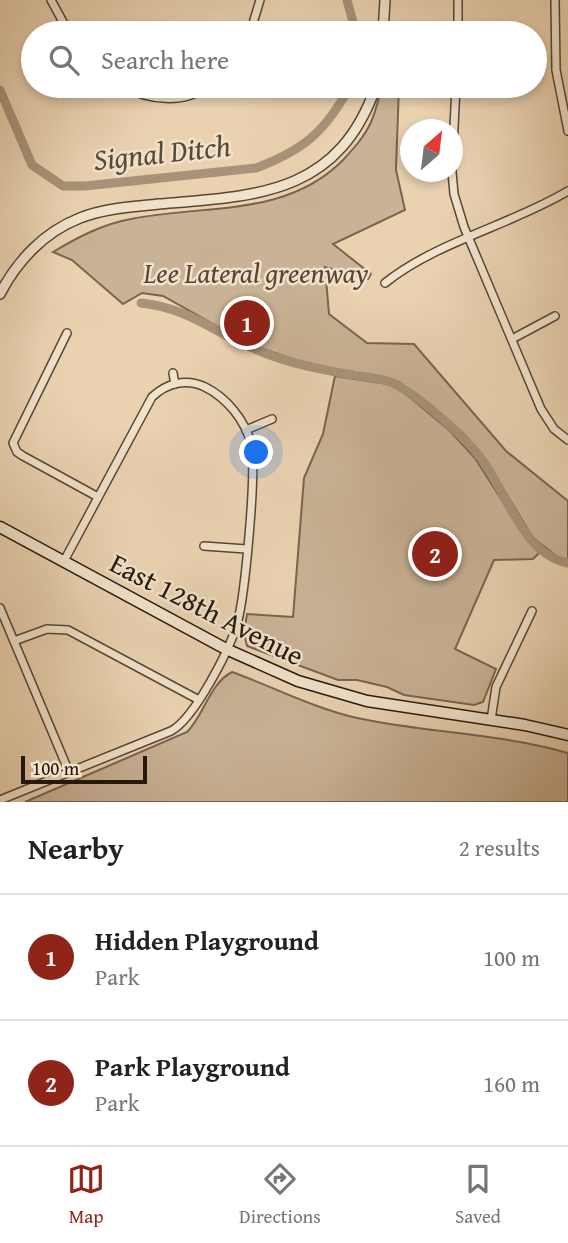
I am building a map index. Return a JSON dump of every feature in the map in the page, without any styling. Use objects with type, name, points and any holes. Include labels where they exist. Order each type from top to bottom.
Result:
[{"type":"main road","name":"East 128th Avenue","points":[[0,527],[226,649],[298,681],[356,698],[568,735]]},
{"type":"street","points":[[51,0],[62,21]]},
{"type":"street","points":[[250,0],[260,1],[254,21]]},
{"type":"street","points":[[384,21],[385,0]]},
{"type":"street","points":[[458,0],[458,21]]},
{"type":"street","points":[[555,0],[556,70],[568,131]]},
{"type":"street","points":[[0,294],[29,252],[78,219],[119,208],[260,194],[299,180],[318,168],[346,141],[358,125],[370,98]]},
{"type":"street","points":[[454,119],[455,98]]},
{"type":"street","points":[[453,182],[454,194],[468,238],[541,408],[554,429],[568,440]]},
{"type":"street","points":[[385,283],[409,264],[515,219],[568,191]]},
{"type":"street","points":[[512,338],[555,316]]},
{"type":"street","points":[[67,333],[15,435],[11,450],[98,497]]},
{"type":"street","points":[[173,373],[175,384]]},
{"type":"street","points":[[0,800],[180,726],[199,699],[226,649],[240,611],[253,467],[246,430],[232,408],[217,394],[194,383],[175,384],[152,397],[64,561]]},
{"type":"street","points":[[246,430],[272,419]]},
{"type":"street","points":[[204,546],[246,549]]},
{"type":"street","points":[[0,608],[69,772]]},
{"type":"street","points":[[491,720],[496,687],[532,611]]},
{"type":"street","points":[[14,641],[47,629],[68,630],[199,699]]},
{"type":"green space","name":"Lee Lateral greenway","points":[[379,98],[399,98],[396,170],[405,210],[333,244],[371,274],[368,279],[325,267],[329,314],[367,343],[414,344],[506,451],[568,501],[568,560],[559,558],[533,538],[493,472],[463,433],[399,382],[304,363],[247,343],[163,296],[142,293],[123,304],[72,260],[53,252],[91,232],[121,221],[243,206],[296,192],[321,179],[343,160],[366,132]]},
{"type":"green space","points":[[335,376],[395,385],[449,430],[475,458],[526,538],[541,551],[533,559],[494,560],[455,649],[496,669],[483,702],[474,705],[404,695],[387,687],[357,680],[338,680],[247,646],[244,633],[247,614],[293,617],[304,478],[323,434]]},
{"type":"green space","points":[[232,672],[309,703],[357,718],[516,741],[568,753],[568,802],[25,802],[187,732],[218,684]]},
{"type":"waterway","name":"Signal Ditch","points":[[347,0],[353,21]]},
{"type":"waterway","name":"Signal Ditch","points":[[0,90],[32,165],[63,186],[256,168],[301,146],[322,127],[343,98]]},
{"type":"waterway","points":[[141,303],[185,314],[275,357],[353,375]]},
{"type":"waterway","points":[[358,376],[395,384],[441,418],[481,458],[527,535],[552,558],[568,563]]},
{"type":"place","name":"Hidden Playground","points":[[247,323]]},
{"type":"place","name":"Park Playground","points":[[435,554]]}]
